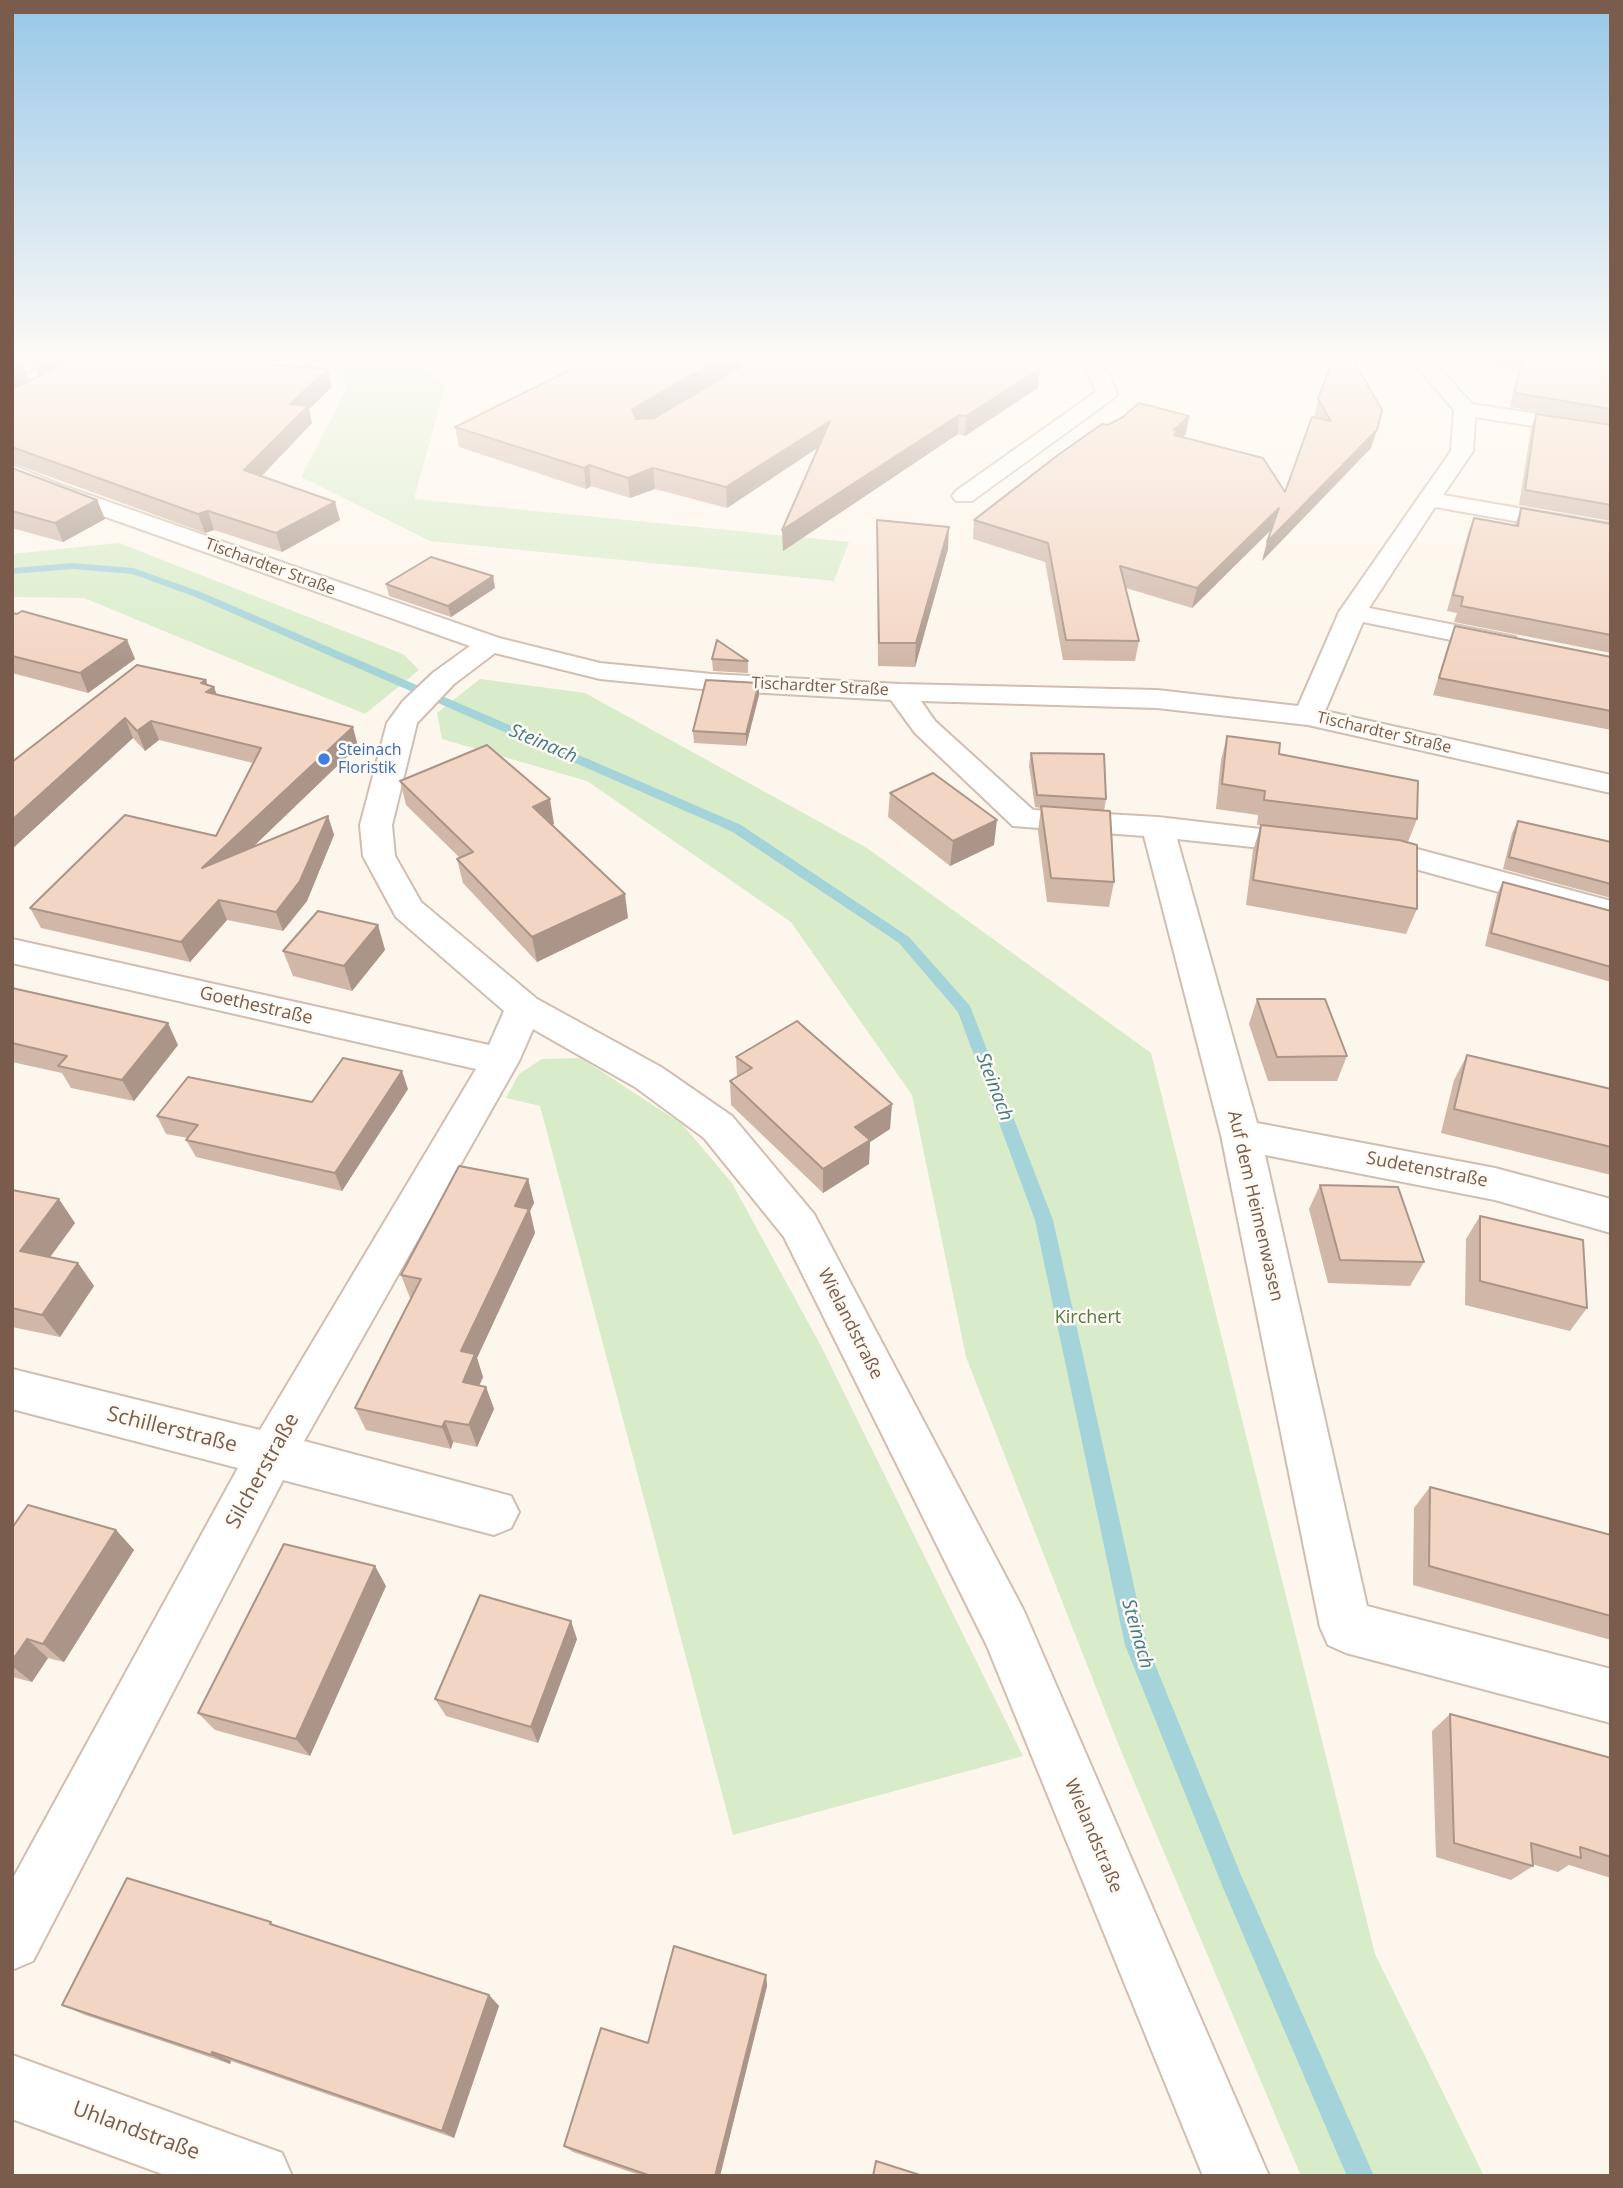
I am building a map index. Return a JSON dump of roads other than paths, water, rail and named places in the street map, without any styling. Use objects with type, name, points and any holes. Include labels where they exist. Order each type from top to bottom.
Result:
[{"type":"street","points":[[964,496],[1013,461]]},
{"type":"street","points":[[1308,716],[1352,612],[1455,461]]},
{"type":"street","name":"Tischardter Straße","points":[[12,472],[93,504],[490,643],[600,671],[712,682],[900,692],[1157,699],[1308,716],[1611,784]]},
{"type":"street","points":[[1427,499],[1611,531]]},
{"type":"street","points":[[1352,612],[1529,648]]},
{"type":"street","name":"Wielandstraße","points":[[490,643],[444,678],[413,707],[402,723],[376,825],[379,856],[408,909],[523,1008],[648,1077],[718,1127],[799,1226],[1006,1629],[1236,2176]]},
{"type":"street","points":[[900,692],[925,727],[1024,819],[1158,827],[1391,852],[1611,912]]},
{"type":"street","name":"Auf dem Heimenwasen","points":[[1158,827],[1241,1135],[1346,1626],[1611,1696]]},
{"type":"street","name":"Goethestraße","points":[[12,951],[500,1061]]},
{"type":"street","name":"Silcherstraße","points":[[12,1940],[271,1455],[500,1061],[523,1008]]},
{"type":"street","name":"Sudetenstraße","points":[[1241,1135],[1495,1184],[1611,1216]]},
{"type":"street","name":"Schillerstraße","points":[[12,1389],[494,1512]]},
{"type":"street","name":"Uhlandstraße","points":[[12,2087],[259,2176]]},
{"type":"waterway","name":"Steinach","points":[[12,571],[73,566],[133,571],[197,594],[736,828],[904,940],[965,1010],[1044,1220],[1136,1645],[1232,1882],[1361,2176]]},
{"type":"place","name":"Steinach Floristik","points":[[324,759]]},
{"type":"park label","name":"Kirchert","points":[[1088,1318]]}]
